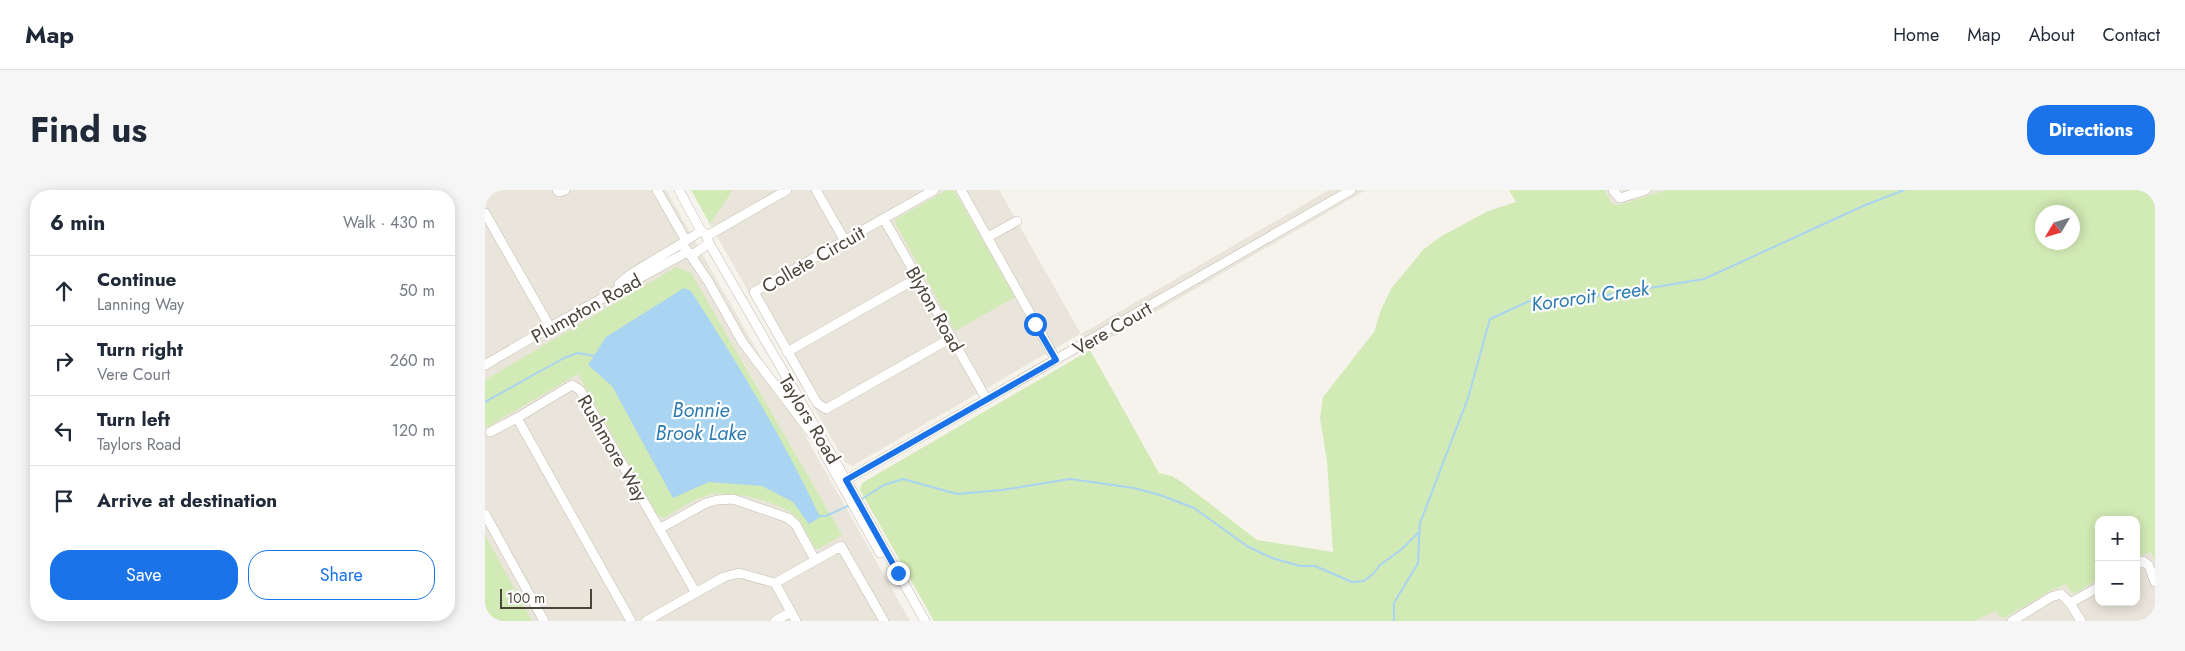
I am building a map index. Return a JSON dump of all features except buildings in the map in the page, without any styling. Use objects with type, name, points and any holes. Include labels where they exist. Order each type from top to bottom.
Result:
[{"type":"street","points":[[557,190],[559,192],[565,190]]},
{"type":"street","points":[[657,190],[685,241],[684,247],[708,281],[743,343],[813,435],[881,555],[891,569],[898,573]]},
{"type":"street","name":"Taylors Road","points":[[679,190],[925,621]]},
{"type":"street","points":[[605,296],[631,274],[685,241],[706,237],[787,190]]},
{"type":"street","points":[[816,190],[845,241]]},
{"type":"street","name":"Collete Circuit","points":[[934,190],[754,292],[817,403],[826,408],[951,338]]},
{"type":"street","points":[[961,190],[1056,360]]},
{"type":"street","name":"Vere Court","points":[[846,480],[1351,190]]},
{"type":"street","points":[[1613,190],[1620,198],[1647,190]]},
{"type":"street","points":[[485,213],[550,327]]},
{"type":"street","name":"Blyton Road","points":[[884,219],[987,400]]},
{"type":"street","points":[[988,237],[1017,221]]},
{"type":"street","name":"Plumpton Road","points":[[485,365],[605,296],[688,252],[694,254],[706,237]]},
{"type":"street","points":[[787,352],[917,278]]},
{"type":"street","name":"Rushmore Way","points":[[517,418],[573,385],[580,390],[659,529]]},
{"type":"street","points":[[490,432],[517,418],[631,621]]},
{"type":"street","points":[[695,593],[659,529],[706,503],[733,499],[788,518],[796,525],[815,560]]},
{"type":"street","points":[[486,519],[544,621]]},
{"type":"street","points":[[646,621],[724,576],[739,574],[775,583],[841,546],[884,621]]},
{"type":"street","points":[[2140,563],[2143,561],[2149,566],[2155,582]]},
{"type":"street","points":[[775,583],[796,621]]},
{"type":"street","points":[[2071,603],[2095,589]]},
{"type":"street","points":[[2012,621],[2051,597],[2061,594],[2071,603],[2081,621]]},
{"type":"street","points":[[775,621],[791,612]]},
{"type":"shaded area","points":[[485,190],[666,190],[910,621],[485,621]]},
{"type":"shaded area","points":[[733,190],[999,190],[1081,334],[1329,190],[1366,190],[1090,350],[1080,334],[852,466],[845,462],[710,224]]},
{"type":"shaded area","points":[[1605,190],[1667,190],[1618,205],[1612,204]]},
{"type":"shaded area","points":[[2155,542],[2155,621],[1950,621],[2095,566],[2095,606],[2140,606],[2140,548]]},
{"type":"green space","points":[[691,190],[733,190],[710,224]]},
{"type":"green space","points":[[947,190],[954,190],[1015,297],[955,331],[895,223],[896,219]]},
{"type":"green space","points":[[1509,190],[1605,190],[1612,204],[1618,205],[1667,190],[2155,190],[2155,562],[2151,552],[2140,556],[2140,516],[2095,516],[2095,581],[2075,593],[2071,592],[2066,584],[2004,618],[2000,617],[1996,611],[1974,621],[934,621],[860,490],[862,483],[1090,350],[1159,473],[1172,476],[1183,483],[1257,540],[1333,552],[1327,461],[1320,418],[1323,397],[1374,332],[1381,310],[1391,289],[1423,250],[1440,237],[1488,211],[1516,202]]},
{"type":"green space","name":"Bonnie Brook Lake","points":[[676,267],[691,273],[842,535],[818,549],[815,548],[797,518],[787,510],[766,501],[740,495],[709,495],[691,502],[664,518],[658,516],[578,374],[485,428],[485,380]]},
{"type":"green space","points":[[485,535],[532,621],[485,621]]},
{"type":"water","name":"Bonnie Brook Lake","points":[[684,288],[691,291],[709,318],[791,459],[820,517],[809,524],[793,502],[762,486],[709,482],[673,498],[612,386],[588,365],[606,337]]},
{"type":"waterway","name":"Kororoit Creek","points":[[1394,621],[1394,603],[1418,563],[1420,523],[1468,398],[1490,319],[1532,300],[1607,295],[1704,279],[1863,206],[1904,190]]},
{"type":"waterway","points":[[485,402],[564,358],[578,353],[595,356]]},
{"type":"waterway","points":[[860,500],[884,485],[903,479],[957,494],[1002,490],[1070,479],[1134,488],[1160,495],[1194,508],[1247,546],[1272,558],[1300,566],[1315,566],[1352,582],[1364,581],[1419,532]]},
{"type":"waterway","points":[[819,516],[826,516],[850,505]]},
{"type":"route","points":[[898,573],[846,480],[1056,360],[1035,324]]}]
